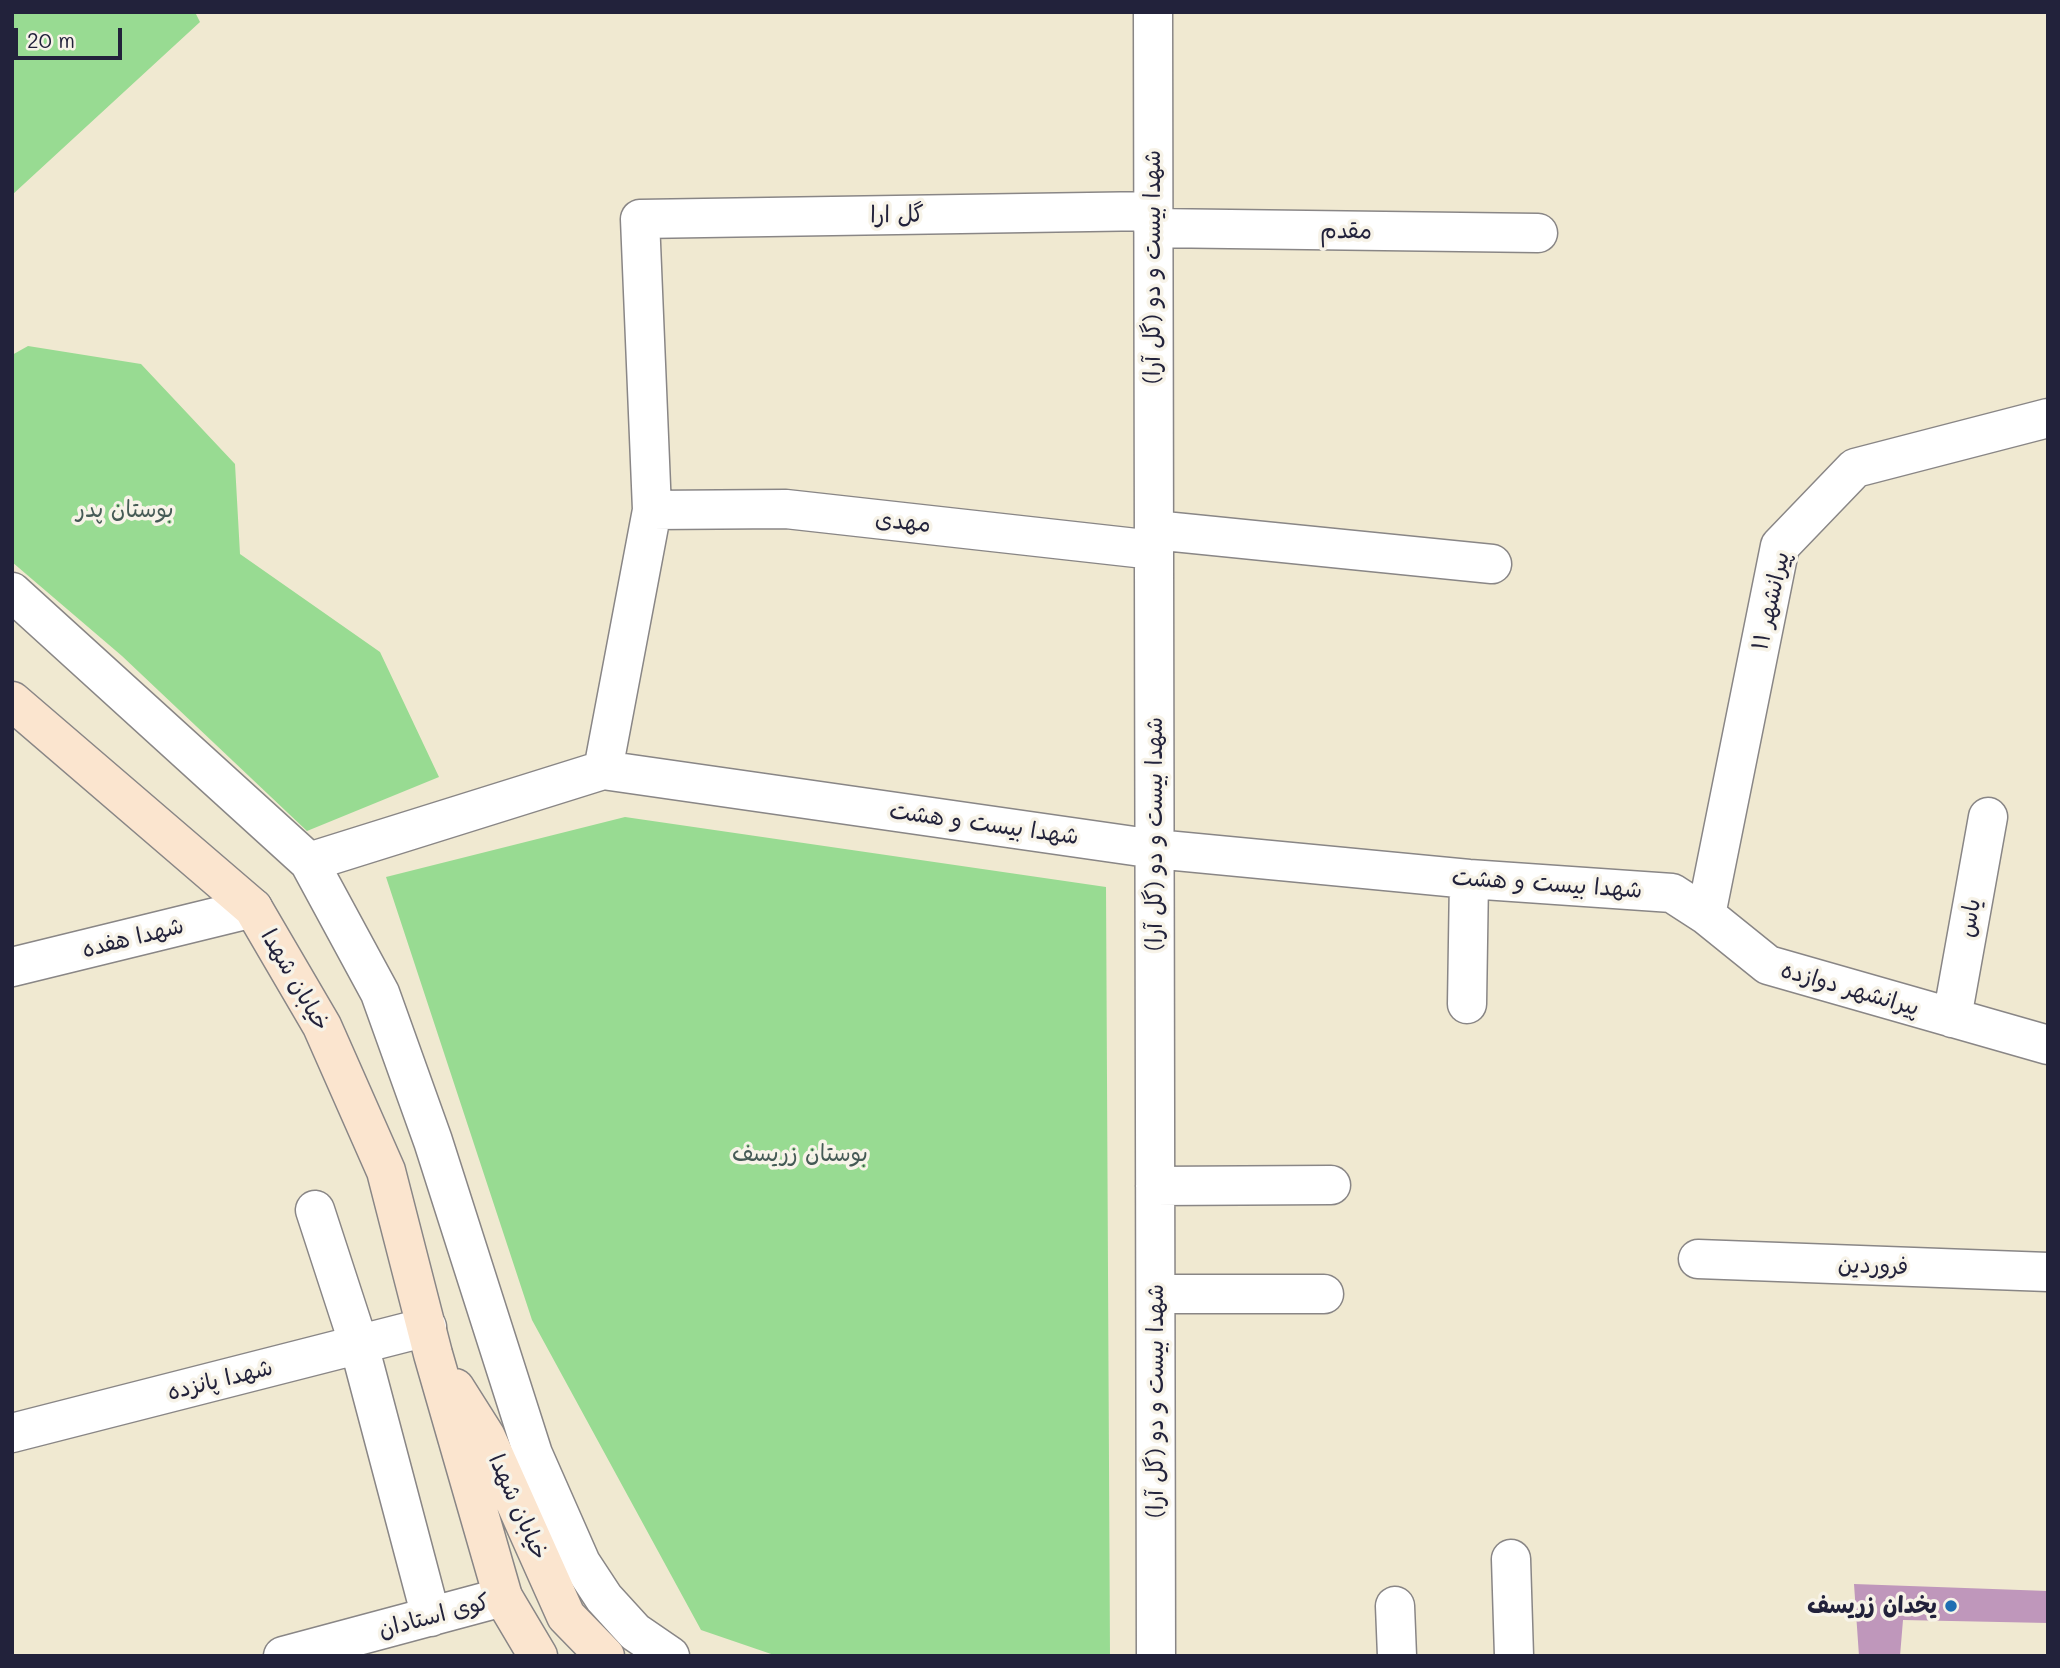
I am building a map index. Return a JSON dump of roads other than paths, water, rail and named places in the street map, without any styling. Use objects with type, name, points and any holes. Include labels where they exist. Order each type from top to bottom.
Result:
[{"type":"main road","name":"خیابان شهدا","points":[[12,701],[253,908],[322,1026],[386,1171],[430,1341],[503,1597],[538,1656]]},
{"type":"main road","name":"خیابان شهدا","points":[[430,1341],[486,1437],[566,1616],[605,1656]]},
{"type":"street","name":"شهدا بیست و دو (گل آرا)","points":[[1153,12],[1156,1656]]},
{"type":"street","name":"گل ارا","points":[[652,510],[640,219],[1153,220]]},
{"type":"street","name":"مقدم","points":[[1153,220],[1538,233]]},
{"type":"street","name":"پیرانشهر ۱۱","points":[[1706,915],[1780,546],[1855,468],[2048,418]]},
{"type":"street","name":"مهدی","points":[[652,510],[786,509],[1154,540],[1492,564]]},
{"type":"street","points":[[603,770],[652,510]]},
{"type":"street","points":[[12,592],[309,862],[380,993],[433,1141],[533,1454],[581,1563],[604,1598],[635,1632],[670,1656]]},
{"type":"street","name":"شهدا بیست و هشت","points":[[309,862],[603,770],[1154,849],[1469,879],[1672,893]]},
{"type":"street","name":"یاس","points":[[1952,1018],[1988,817]]},
{"type":"street","points":[[1467,1004],[1469,879]]},
{"type":"street","name":"پیرانشهر دوازده","points":[[1672,893],[1706,915],[1768,965],[2048,1045]]},
{"type":"street","name":"شهدا هفده","points":[[12,968],[253,908]]},
{"type":"street","points":[[1155,1186],[1331,1185]]},
{"type":"street","points":[[315,1210],[359,1345],[431,1617]]},
{"type":"street","name":"فروردین","points":[[1698,1259],[2048,1272]]},
{"type":"street","points":[[1156,1294],[1324,1294]]},
{"type":"street","name":"شهدا پانزده","points":[[12,1433],[359,1345],[430,1341]]},
{"type":"street","points":[[1511,1559],[1514,1656]]},
{"type":"street","name":"کوی استادان","points":[[284,1656],[362,1646],[431,1617],[503,1597]]},
{"type":"street","points":[[1395,1606],[1397,1656]]},
{"type":"place","name":"یخدان زریسف","points":[[1951,1606]]},
{"type":"park label","name":"بوستان پدر","points":[[125,510]]},
{"type":"park label","name":"بوستان زریسف","points":[[800,1154]]}]
